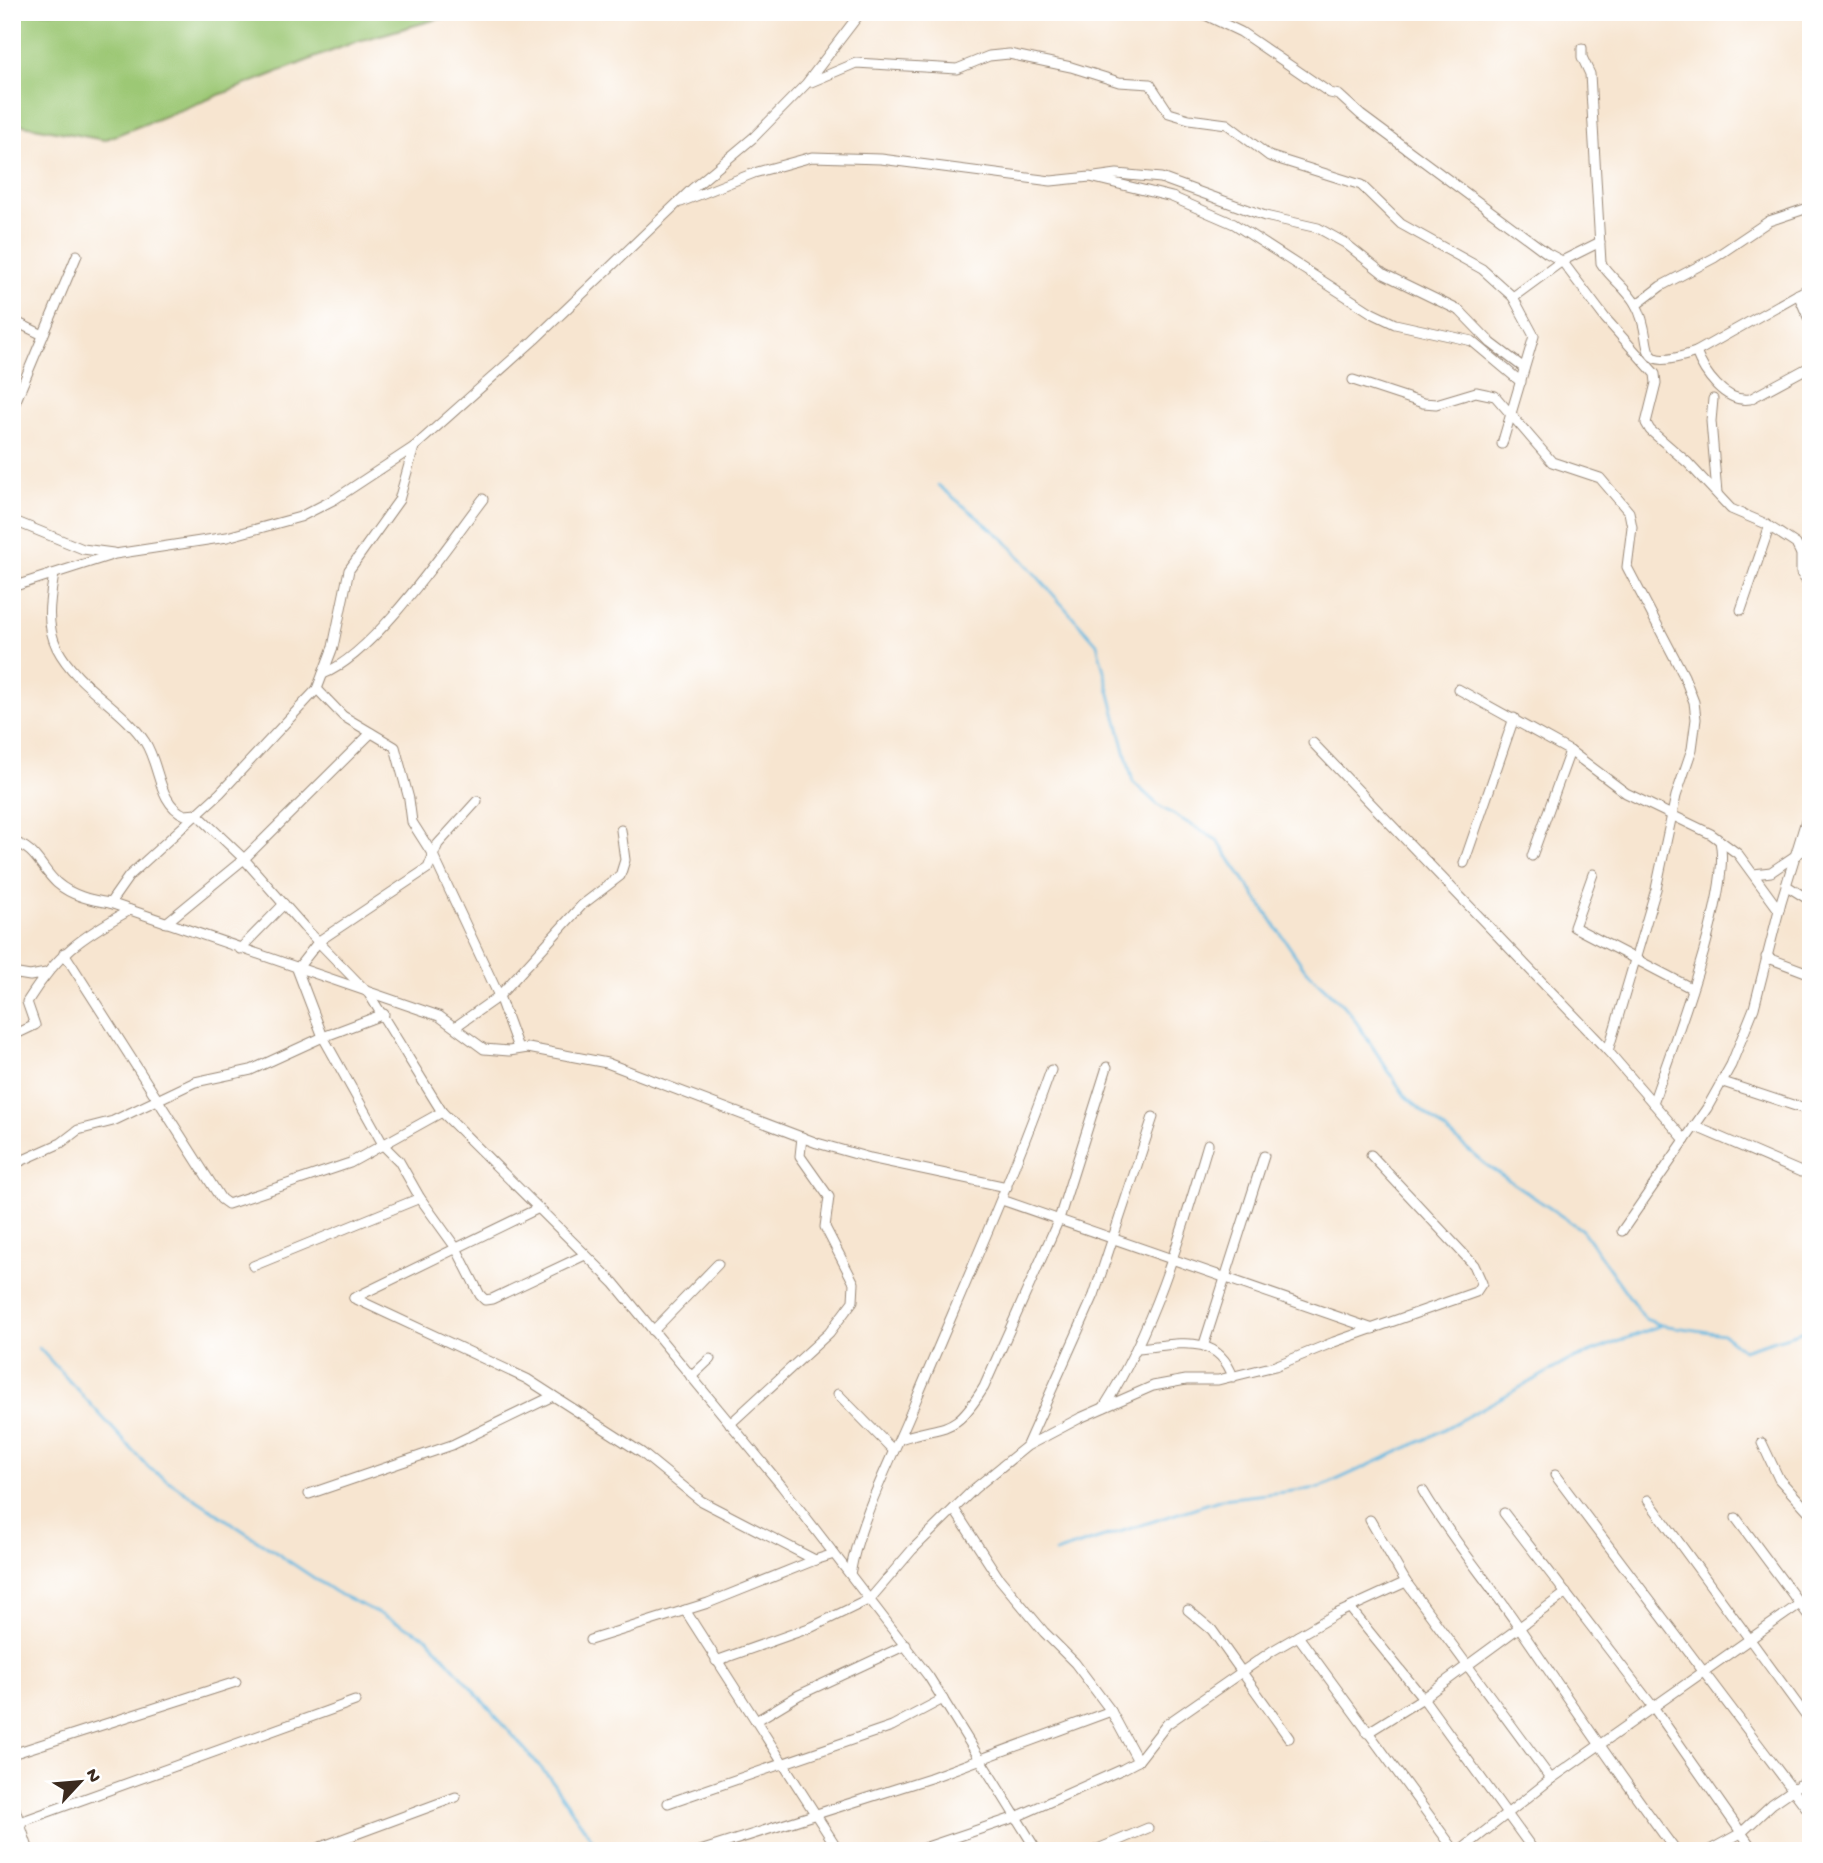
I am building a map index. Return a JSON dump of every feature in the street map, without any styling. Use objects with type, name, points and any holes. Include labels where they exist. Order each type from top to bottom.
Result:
[{"type":"street","points":[[12,587],[115,554],[227,537],[300,517],[335,499],[414,447],[534,340],[676,203],[754,137],[806,84],[861,12]]},
{"type":"street","points":[[1199,12],[1241,32],[1280,62],[1328,92],[1339,95],[1524,239],[1562,261],[1605,318],[1655,374],[1656,383],[1646,423],[1650,430],[1688,463],[1731,509],[1796,544],[1801,554],[1801,573],[1811,588]]},
{"type":"street","points":[[1582,48],[1581,57],[1590,74],[1601,263],[1618,279],[1636,305],[1646,345],[1657,359],[1667,362],[1696,352],[1811,287]]},
{"type":"street","points":[[806,84],[856,63],[957,69],[1000,54],[1058,63],[1119,82],[1148,83],[1153,86],[1169,113],[1189,120],[1227,124],[1269,156],[1361,185],[1401,224],[1482,268],[1513,297],[1534,336],[1502,444]]},
{"type":"street","points":[[676,203],[754,173],[812,157],[881,159],[1051,181],[1117,174],[1161,178],[1265,216],[1318,228],[1345,243],[1384,274],[1460,311],[1491,343],[1524,368]]},
{"type":"street","points":[[1093,177],[1172,197],[1234,224],[1372,313],[1395,324],[1472,341],[1521,382]]},
{"type":"street","points":[[1636,305],[1661,286],[1714,258],[1769,221],[1811,207]]},
{"type":"street","points":[[1513,297],[1562,261],[1600,242]]},
{"type":"street","points":[[12,410],[16,389],[43,335],[77,255]]},
{"type":"street","points":[[1798,294],[1811,324]]},
{"type":"street","points":[[12,320],[43,335]]},
{"type":"street","points":[[1696,352],[1707,373],[1726,393],[1740,400],[1750,399],[1811,366]]},
{"type":"street","points":[[1353,380],[1423,404],[1436,404],[1464,394],[1483,393],[1495,396],[1552,462],[1600,478],[1629,512],[1632,527],[1627,567],[1671,648],[1695,702],[1696,719],[1692,749],[1676,796],[1637,959],[1608,1051]]},
{"type":"street","points":[[1713,399],[1711,421],[1717,493]]},
{"type":"street","points":[[110,903],[129,876],[257,755],[271,736],[317,689],[340,624],[349,570],[399,500],[414,447]]},
{"type":"street","points":[[323,674],[342,665],[384,627],[483,499]]},
{"type":"street","points":[[12,520],[83,549],[115,554]]},
{"type":"street","points":[[1741,610],[1769,528]]},
{"type":"street","points":[[1801,554],[1811,538]]},
{"type":"street","points":[[54,574],[50,631],[58,650],[88,687],[145,741],[155,760],[170,805],[185,816],[197,814]]},
{"type":"street","points":[[317,689],[343,716],[395,747],[409,799],[412,822],[433,856],[499,996],[518,1048]]},
{"type":"street","points":[[1458,689],[1570,751],[1614,785],[1720,841],[1738,854],[1779,910]]},
{"type":"street","points":[[1464,863],[1514,718]]},
{"type":"street","points":[[166,923],[244,859],[371,733]]},
{"type":"street","points":[[1313,743],[1608,1051],[1685,1140]]},
{"type":"street","points":[[1532,856],[1570,751]]},
{"type":"street","points":[[297,969],[319,941],[423,872],[438,844],[477,801]]},
{"type":"street","points":[[1622,1231],[1723,1082],[1754,1008],[1779,910],[1811,804]]},
{"type":"street","points":[[197,814],[244,859],[369,994],[384,1014],[442,1112],[614,1283],[730,1424],[906,1645],[982,1759],[1037,1851]]},
{"type":"street","points":[[456,1027],[499,996],[582,905],[620,876],[625,860],[621,830]]},
{"type":"street","points":[[1653,1103],[1711,921],[1723,863],[1720,841]]},
{"type":"street","points":[[12,842],[30,850],[64,889],[76,895],[110,903],[439,1016],[456,1027],[467,1040],[484,1049],[509,1051],[518,1048],[607,1063],[802,1137],[870,1158],[1007,1187]]},
{"type":"street","points":[[1754,874],[1771,872],[1811,845]]},
{"type":"street","points":[[1593,874],[1574,927],[1691,988]]},
{"type":"street","points":[[1787,886],[1811,901]]},
{"type":"street","points":[[240,949],[284,904]]},
{"type":"street","points":[[12,1037],[35,1025],[27,1002],[46,973],[64,953],[80,939],[130,910]]},
{"type":"street","points":[[64,953],[221,1199],[228,1204],[306,1180],[384,1146],[442,1112]]},
{"type":"street","points":[[1766,957],[1811,974]]},
{"type":"street","points":[[297,969],[323,1037],[384,1146],[400,1161],[419,1198],[456,1248],[485,1300],[510,1292],[585,1255]]},
{"type":"street","points":[[12,973],[30,976],[46,973]]},
{"type":"street","points":[[12,1165],[61,1143],[78,1130],[113,1121],[195,1082],[251,1070],[323,1037],[384,1014]]},
{"type":"street","points":[[900,1439],[951,1427],[971,1408],[1017,1317],[1059,1219],[1107,1067]]},
{"type":"street","points":[[850,1574],[858,1539],[963,1283],[1002,1200],[1051,1070]]},
{"type":"street","points":[[1723,1082],[1811,1111]]},
{"type":"street","points":[[1027,1447],[1094,1295],[1153,1117]]},
{"type":"street","points":[[1694,1126],[1801,1172]]},
{"type":"street","points":[[730,1424],[822,1341],[844,1317],[853,1301],[854,1283],[824,1227],[828,1197],[800,1156],[802,1137]]},
{"type":"street","points":[[1104,1407],[1156,1310],[1208,1144]]},
{"type":"street","points":[[716,1661],[812,1627],[870,1599],[912,1550],[954,1509],[1027,1447],[1104,1407],[1161,1384],[1233,1377],[1275,1366],[1476,1292],[1482,1283],[1474,1265],[1371,1155]]},
{"type":"street","points":[[1204,1344],[1264,1156]]},
{"type":"street","points":[[253,1266],[419,1198]]},
{"type":"street","points":[[1002,1200],[1225,1275],[1373,1329]]},
{"type":"street","points":[[539,1208],[354,1298],[527,1379],[642,1452],[701,1501],[816,1560]]},
{"type":"street","points":[[653,1331],[718,1264]]},
{"type":"street","points":[[1138,1348],[1204,1344],[1225,1360],[1233,1377]]},
{"type":"street","points":[[691,1377],[710,1359]]},
{"type":"street","points":[[838,1394],[894,1451]]},
{"type":"street","points":[[309,1493],[452,1445],[553,1396]]},
{"type":"street","points":[[1762,1443],[1779,1479],[1811,1514]]},
{"type":"street","points":[[1555,1475],[1811,1814]]},
{"type":"street","points":[[1423,1492],[1448,1534],[1519,1627],[1566,1700],[1676,1851]]},
{"type":"street","points":[[1648,1500],[1811,1723]]},
{"type":"street","points":[[954,1509],[998,1577],[1044,1632],[1075,1663],[1111,1711],[1138,1760]]},
{"type":"street","points":[[1504,1513],[1654,1708],[1754,1851]]},
{"type":"street","points":[[1736,1518],[1811,1619]]},
{"type":"street","points":[[1370,1520],[1406,1583],[1550,1779]]},
{"type":"street","points":[[590,1640],[685,1610],[834,1553]]},
{"type":"street","points":[[915,1851],[1016,1817],[1101,1780],[1138,1760],[1167,1724],[1298,1636],[1350,1608],[1406,1583]]},
{"type":"street","points":[[1367,1733],[1423,1698],[1566,1593]]},
{"type":"street","points":[[1298,1636],[1367,1733],[1458,1851],[1550,1779],[1811,1596]]},
{"type":"street","points":[[1350,1608],[1423,1698],[1535,1851]]},
{"type":"street","points":[[685,1610],[839,1851]]},
{"type":"street","points":[[1188,1610],[1212,1630],[1241,1675],[1289,1738]]},
{"type":"street","points":[[756,1721],[799,1695],[906,1645]]},
{"type":"street","points":[[12,1754],[236,1682]]},
{"type":"street","points":[[668,1803],[892,1726],[943,1699]]},
{"type":"street","points":[[16,1824],[355,1701]]},
{"type":"street","points":[[700,1851],[815,1816],[982,1759],[1111,1711]]},
{"type":"street","points":[[1708,1851],[1741,1833],[1791,1788],[1811,1777]]},
{"type":"street","points":[[310,1851],[456,1797]]},
{"type":"street","points":[[12,1800],[16,1824],[29,1851]]},
{"type":"street","points":[[1093,1851],[1149,1828]]},
{"type":"green space","points":[[12,12],[463,12],[355,42],[104,140],[12,123]]},
{"type":"waterway","points":[[938,485],[1005,540],[1097,644],[1133,782],[1159,806],[1217,840],[1304,968],[1349,1011],[1405,1096],[1485,1164],[1582,1230],[1645,1319],[1661,1325],[1723,1334],[1743,1350],[1811,1329]]},
{"type":"waterway","points":[[1055,1553],[1222,1499],[1319,1488],[1428,1438],[1568,1361],[1659,1326]]},
{"type":"waterway","points":[[39,1348],[149,1468],[335,1592],[427,1637],[549,1777],[600,1851]]},
{"type":"waterway","points":[[1231,1850],[1274,1846],[1291,1851]]}]
